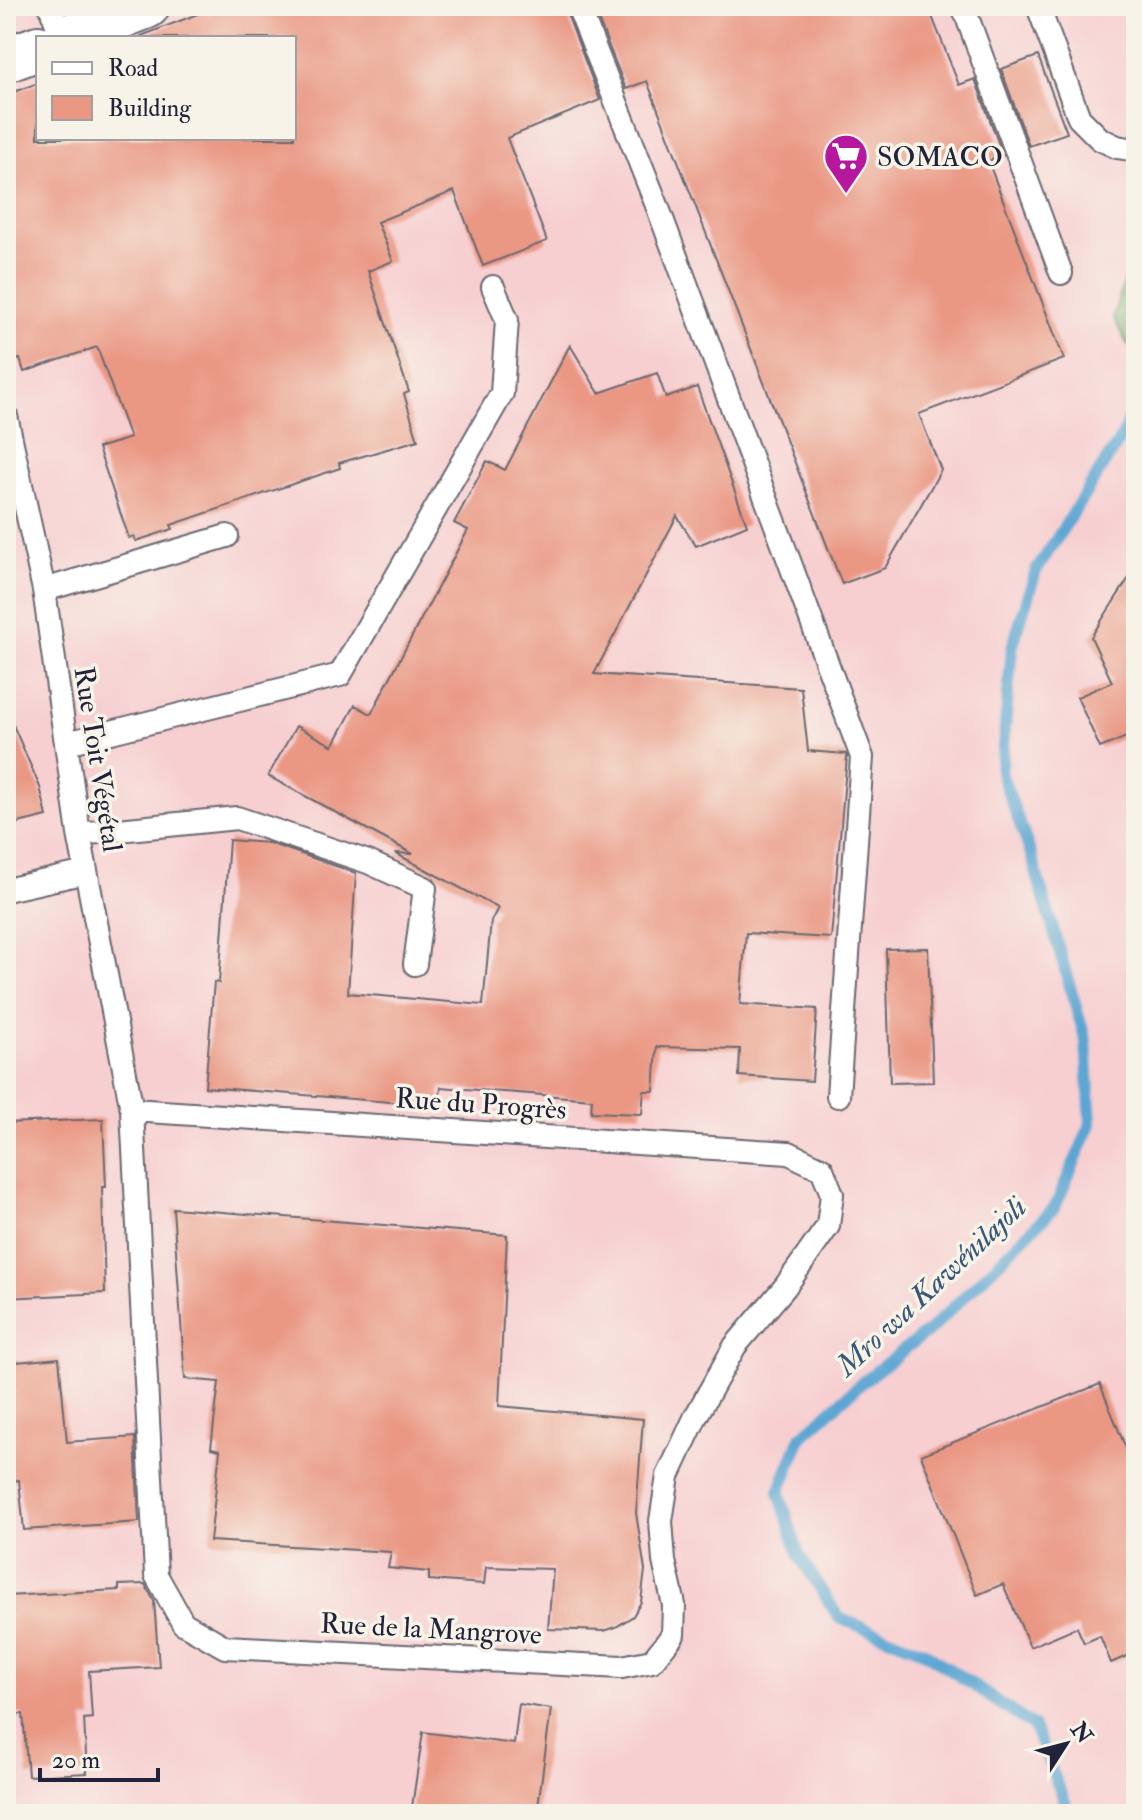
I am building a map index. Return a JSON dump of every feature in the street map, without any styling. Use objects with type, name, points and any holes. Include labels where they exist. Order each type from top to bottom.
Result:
[{"type":"street","points":[[69,36],[147,6]]},
{"type":"street","points":[[6,60],[36,49]]},
{"type":"lane","points":[[50,6],[63,36]]},
{"type":"lane","points":[[578,6],[658,208],[862,757],[838,1096]]},
{"type":"lane","points":[[963,6],[1061,273]]},
{"type":"lane","points":[[1038,6],[1079,118],[1100,139],[1117,147],[1136,150]]},
{"type":"lane","points":[[67,743],[340,675],[502,393],[507,320],[493,287]]},
{"type":"lane","name":"Rue Toit Végétal","points":[[6,416],[44,590],[79,834],[132,1110]]},
{"type":"lane","points":[[44,590],[227,536]]},
{"type":"lane","points":[[79,834],[237,818],[368,862],[425,888],[415,964]]},
{"type":"lane","points":[[6,890],[86,872]]},
{"type":"lane","name":"Rue du Progrès","points":[[132,1110],[789,1153],[822,1169]]},
{"type":"lane","name":"Rue de la Mangrove","points":[[132,1110],[156,1575],[183,1623],[225,1647],[622,1667],[652,1661],[673,1635],[674,1605],[664,1561],[661,1521],[668,1476],[696,1416],[735,1346],[785,1287],[828,1226],[832,1194],[822,1169]]},
{"type":"shaded area","points":[[6,6],[1136,6],[1136,1814],[6,1814]]},
{"type":"green space","points":[[1136,242],[1136,347],[1127,344],[1113,317]]},
{"type":"building","points":[[218,6],[564,6],[600,100],[507,138],[547,241],[483,266],[454,191],[377,222],[393,261],[368,271],[409,392],[404,394],[418,440],[339,463],[340,468],[171,525],[173,529],[136,541],[134,536],[129,538],[98,448],[130,438],[97,347],[24,372],[6,334],[6,95],[36,84],[36,140],[296,140],[296,36],[141,36]]},
{"type":"building","points":[[593,6],[928,6],[959,85],[975,79],[1003,156],[988,161],[1064,359],[919,414],[941,470],[885,568],[842,584],[647,81],[626,89]]},
{"type":"building","points":[[1038,56],[1067,133],[1029,146],[1001,69]]},
{"type":"building","points":[[570,345],[599,393],[657,373],[666,398],[697,387],[747,525],[696,546],[677,516],[594,674],[801,688],[808,751],[847,756],[831,938],[746,933],[740,1004],[817,1009],[812,1081],[739,1076],[740,1049],[657,1047],[654,1091],[644,1091],[642,1114],[591,1112],[592,1099],[441,1087],[439,1106],[205,1087],[214,982],[219,983],[229,840],[269,843],[356,873],[348,993],[483,1005],[491,921],[498,908],[395,853],[413,854],[268,776],[296,726],[333,746],[355,705],[371,714],[468,530],[454,523],[487,461],[505,470]]},
{"type":"building","points":[[1136,567],[1136,733],[1100,748],[1077,697],[1112,682],[1091,637]]},
{"type":"building","points":[[6,709],[40,787],[47,816],[6,826]]},
{"type":"building","points":[[928,948],[933,1082],[890,1083],[886,949]]},
{"type":"building","points":[[103,1119],[105,1293],[6,1298],[6,1123]]},
{"type":"building","points":[[173,1208],[507,1235],[499,1406],[643,1419],[636,1513],[645,1570],[641,1602],[633,1616],[604,1631],[548,1629],[553,1569],[486,1567],[484,1584],[429,1580],[429,1572],[388,1568],[391,1552],[210,1541],[220,1450],[211,1448],[219,1382],[185,1379]]},
{"type":"building","points":[[59,1358],[67,1442],[135,1437],[139,1522],[24,1530],[19,1480],[6,1481],[6,1363]]},
{"type":"building","points":[[1100,1384],[1136,1473],[1136,1652],[1111,1663],[1100,1636],[1084,1643],[1077,1627],[1030,1647],[1003,1584],[977,1595],[921,1455]]},
{"type":"building","points":[[145,1584],[154,1601],[159,1667],[89,1671],[92,1718],[84,1719],[87,1773],[28,1776],[23,1714],[8,1714],[6,1699],[6,1596],[119,1590],[119,1585]]},
{"type":"building","points":[[519,1704],[551,1709],[537,1814],[411,1814],[423,1732],[514,1744]]},
{"type":"waterway","name":"Mro wa Kawénilajoli","points":[[1070,1814],[1034,1727],[923,1651],[839,1618],[799,1555],[779,1492],[801,1437],[866,1379],[931,1329],[1055,1207],[1091,1124],[1086,1041],[1031,854],[1001,773],[1012,648],[1036,571],[1124,433],[1136,400]]},
{"type":"place","name":"SOMACO","points":[[846,195]]}]
